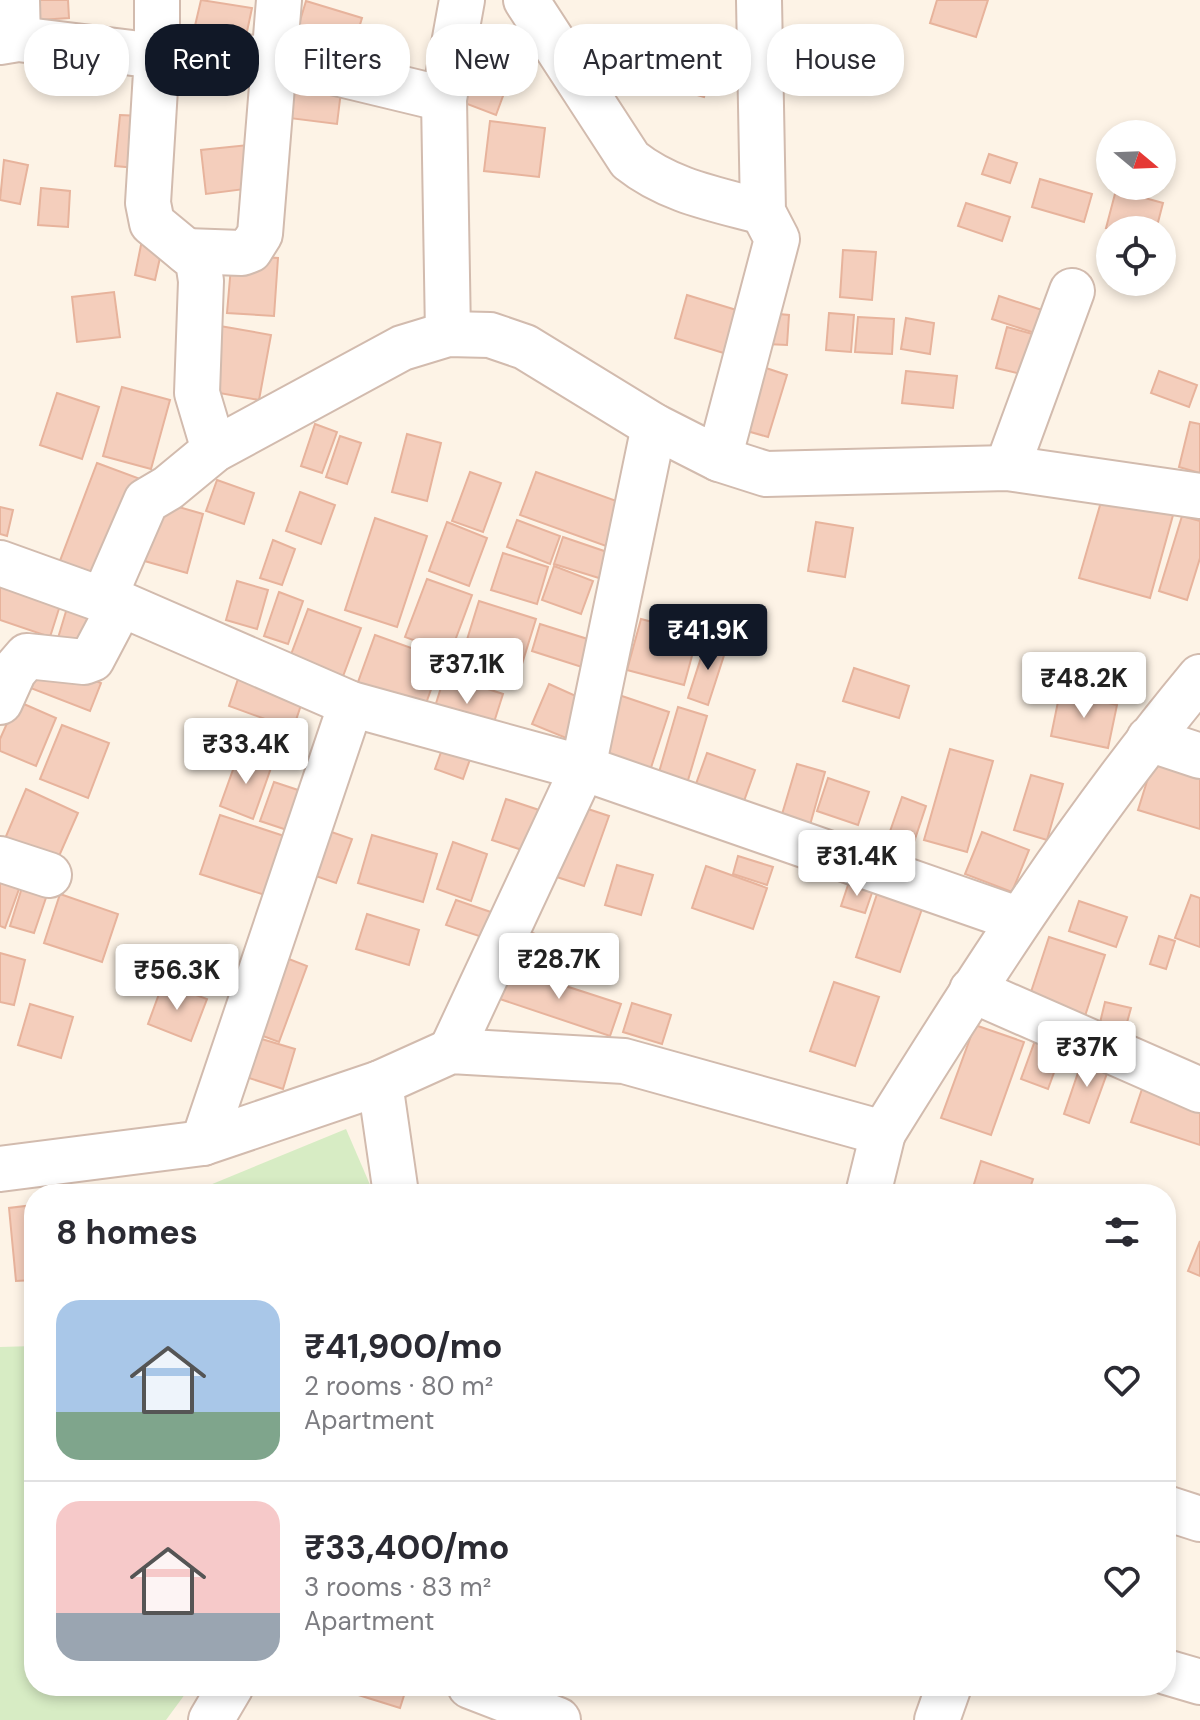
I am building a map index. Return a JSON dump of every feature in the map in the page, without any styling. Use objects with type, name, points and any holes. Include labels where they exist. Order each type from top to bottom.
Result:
[{"type":"street","points":[[157,0],[157,24]]},
{"type":"street","points":[[186,251],[242,253],[256,244],[260,234],[279,0]]},
{"type":"street","points":[[448,334],[444,99],[462,0]]},
{"type":"street","points":[[526,0],[630,160],[651,177],[678,189],[763,212]]},
{"type":"street","points":[[719,459],[777,239],[763,212],[759,0]]},
{"type":"street","points":[[12,27],[145,54]]},
{"type":"street","points":[[259,58],[274,58],[444,99]]},
{"type":"street","points":[[155,96],[148,203],[152,223],[198,261],[201,281],[197,393],[214,450]]},
{"type":"street","points":[[1007,468],[1072,291]]},
{"type":"street","points":[[0,702],[14,671],[27,656],[84,662],[92,659],[146,501],[214,450],[402,348],[448,334],[490,335],[525,347],[654,426],[719,459],[766,474],[1007,468],[1200,496]]},
{"type":"street","points":[[451,1051],[583,768],[654,426]]},
{"type":"street","points":[[0,563],[112,602],[351,704],[583,768],[1017,919]]},
{"type":"street","points":[[870,1184],[883,1133],[1017,919],[1149,739],[1200,677]]},
{"type":"street","points":[[203,1143],[351,704]]},
{"type":"street","points":[[1149,739],[1200,756]]},
{"type":"street","points":[[0,859],[49,875]]},
{"type":"street","points":[[972,990],[1200,1090]]},
{"type":"street","points":[[0,1169],[203,1143],[380,1083],[451,1051],[624,1061],[883,1133]]},
{"type":"street","points":[[380,1083],[395,1184]]},
{"type":"street","points":[[1176,1511],[1200,1519]]},
{"type":"street","points":[[1176,1675],[1200,1682]]},
{"type":"street","points":[[211,1720],[225,1696]]},
{"type":"street","points":[[496,1696],[558,1720]]},
{"type":"street","points":[[937,1720],[945,1696]]},
{"type":"green space","points":[[346,1129],[370,1184],[212,1184]]},
{"type":"green space","points":[[24,1346],[24,1696],[184,1696],[166,1720],[0,1720],[0,1347]]},
{"type":"building","points":[[23,0],[68,0],[69,18],[25,21]]},
{"type":"building","points":[[201,0],[252,8],[249,24],[195,24]]},
{"type":"building","points":[[937,0],[988,0],[976,37],[930,23]]},
{"type":"building","points":[[306,1],[362,18],[360,24],[299,24]]},
{"type":"building","points":[[292,96],[340,96],[337,124],[289,118]]},
{"type":"building","points":[[464,96],[503,96],[496,115],[462,102]]},
{"type":"building","points":[[120,115],[141,116],[136,168],[115,166]]},
{"type":"building","points":[[490,121],[545,128],[539,177],[484,171]]},
{"type":"building","points":[[248,145],[253,188],[206,194],[201,150]]},
{"type":"building","points":[[989,154],[1017,163],[1010,183],[982,174]]},
{"type":"building","points":[[4,160],[28,165],[20,204],[0,200]]},
{"type":"building","points":[[1040,179],[1092,194],[1084,222],[1032,207]]},
{"type":"building","points":[[41,188],[70,191],[68,227],[38,225]]},
{"type":"building","points":[[1113,200],[1163,203],[1160,216],[1109,216]]},
{"type":"building","points":[[966,203],[1010,217],[1002,241],[958,226]]},
{"type":"building","points":[[143,235],[164,240],[155,280],[135,275]]},
{"type":"building","points":[[843,250],[876,252],[872,300],[840,297]]},
{"type":"building","points":[[232,255],[278,258],[274,316],[227,313]]},
{"type":"building","points":[[114,292],[120,337],[77,342],[72,297]]},
{"type":"building","points":[[687,295],[743,312],[730,355],[675,338]]},
{"type":"building","points":[[999,296],[1045,311],[1038,334],[992,319]]},
{"type":"building","points":[[768,313],[789,315],[787,345],[766,344]]},
{"type":"building","points":[[829,313],[854,315],[851,352],[826,350]]},
{"type":"building","points":[[858,317],[894,319],[892,354],[855,352]]},
{"type":"building","points":[[906,318],[934,323],[930,354],[901,349]]},
{"type":"building","points":[[220,326],[271,335],[259,400],[208,391]]},
{"type":"building","points":[[1007,327],[1040,336],[1029,376],[996,368]]},
{"type":"building","points":[[766,368],[787,375],[768,437],[747,431]]},
{"type":"building","points":[[906,371],[957,376],[953,408],[902,403]]},
{"type":"building","points":[[1159,371],[1197,385],[1189,407],[1151,393]]},
{"type":"building","points":[[122,387],[170,400],[151,469],[103,456]]},
{"type":"building","points":[[57,393],[99,407],[82,459],[40,445]]},
{"type":"building","points":[[1190,422],[1200,424],[1200,473],[1179,467]]},
{"type":"building","points":[[315,424],[337,432],[322,473],[301,466]]},
{"type":"building","points":[[407,434],[441,443],[427,501],[392,492]]},
{"type":"building","points":[[340,436],[361,443],[347,484],[326,477]]},
{"type":"building","points":[[97,463],[143,480],[100,591],[55,574]]},
{"type":"building","points":[[470,472],[501,483],[483,532],[452,521]]},
{"type":"building","points":[[536,472],[622,503],[606,546],[520,515]]},
{"type":"building","points":[[217,480],[254,493],[244,524],[206,511]]},
{"type":"building","points":[[1105,488],[1175,508],[1150,598],[1079,578]]},
{"type":"building","points":[[300,492],[335,505],[321,544],[286,531]]},
{"type":"building","points":[[158,501],[203,514],[187,573],[141,560]]},
{"type":"building","points":[[0,507],[13,510],[7,536],[0,534]]},
{"type":"building","points":[[1182,516],[1200,521],[1200,558],[1187,600],[1159,591]]},
{"type":"building","points":[[375,518],[427,536],[397,627],[345,610]]},
{"type":"building","points":[[517,520],[560,536],[550,564],[507,547]]},
{"type":"building","points":[[447,522],[487,538],[469,586],[429,571]]},
{"type":"building","points":[[816,522],[853,528],[845,577],[808,571]]},
{"type":"building","points":[[563,537],[610,553],[602,579],[554,564]]},
{"type":"building","points":[[273,540],[295,549],[282,585],[260,578]]},
{"type":"building","points":[[503,553],[548,567],[537,604],[491,590]]},
{"type":"building","points":[[554,566],[593,581],[581,614],[542,600]]},
{"type":"building","points":[[0,571],[64,593],[50,637],[0,620]]},
{"type":"building","points":[[427,579],[472,595],[450,654],[405,637]]},
{"type":"building","points":[[237,581],[268,590],[257,629],[226,620]]},
{"type":"building","points":[[279,592],[303,601],[288,644],[264,636]]},
{"type":"building","points":[[70,598],[99,607],[87,647],[58,638]]},
{"type":"building","points":[[479,601],[536,619],[522,664],[465,646]]},
{"type":"building","points":[[308,609],[361,628],[339,687],[286,668]]},
{"type":"building","points":[[641,619],[698,634],[684,685],[627,670]]},
{"type":"building","points":[[540,624],[594,641],[585,668],[532,651]]},
{"type":"building","points":[[375,635],[442,659],[420,720],[353,696]]},
{"type":"building","points":[[707,639],[727,646],[708,705],[688,698]]},
{"type":"building","points":[[40,659],[101,683],[90,711],[28,687]]},
{"type":"building","points":[[854,668],[909,686],[899,718],[843,701]]},
{"type":"building","points":[[241,670],[305,693],[293,729],[229,706]]},
{"type":"building","points":[[445,675],[503,694],[489,738],[431,719]]},
{"type":"building","points":[[549,684],[587,701],[571,740],[532,724]]},
{"type":"building","points":[[1060,692],[1117,705],[1108,748],[1051,736]]},
{"type":"building","points":[[616,694],[669,712],[648,777],[595,759]]},
{"type":"building","points":[[17,701],[56,718],[36,766],[0,751],[0,739]]},
{"type":"building","points":[[678,707],[707,716],[686,787],[657,779]]},
{"type":"building","points":[[62,725],[109,743],[88,798],[40,779]]},
{"type":"building","points":[[445,741],[473,751],[463,779],[435,769]]},
{"type":"building","points":[[950,749],[993,761],[967,852],[924,840]]},
{"type":"building","points":[[239,753],[272,765],[253,819],[220,806]]},
{"type":"building","points":[[707,753],[755,770],[744,801],[696,784]]},
{"type":"building","points":[[1153,762],[1200,776],[1200,829],[1138,810]]},
{"type":"building","points":[[797,764],[825,772],[806,839],[777,831]]},
{"type":"building","points":[[1031,775],[1063,784],[1047,840],[1014,830]]},
{"type":"building","points":[[828,778],[869,792],[858,825],[817,811]]},
{"type":"building","points":[[274,782],[313,795],[299,834],[260,821]]},
{"type":"building","points":[[26,789],[78,813],[56,863],[4,841]]},
{"type":"building","points":[[902,797],[926,806],[912,848],[887,840]]},
{"type":"building","points":[[506,799],[548,813],[534,854],[492,840]]},
{"type":"building","points":[[582,807],[609,816],[584,886],[557,877]]},
{"type":"building","points":[[220,815],[284,836],[265,895],[200,874]]},
{"type":"building","points":[[317,827],[352,839],[336,883],[301,871]]},
{"type":"building","points":[[982,832],[1029,850],[1012,892],[965,874]]},
{"type":"building","points":[[372,835],[437,854],[423,902],[358,883]]},
{"type":"building","points":[[453,842],[487,854],[471,901],[437,889]]},
{"type":"building","points":[[738,856],[773,867],[767,885],[733,874]]},
{"type":"building","points":[[617,865],[653,875],[641,915],[605,905]]},
{"type":"building","points":[[706,866],[767,888],[753,929],[692,908]]},
{"type":"building","points":[[25,878],[50,886],[34,933],[10,926]]},
{"type":"building","points":[[0,882],[19,889],[5,928],[0,926]]},
{"type":"building","points":[[849,882],[873,890],[865,913],[841,906]]},
{"type":"building","points":[[60,894],[118,914],[102,962],[44,943]]},
{"type":"building","points":[[877,894],[922,909],[900,972],[856,957]]},
{"type":"building","points":[[1191,895],[1200,898],[1200,947],[1175,938]]},
{"type":"building","points":[[456,900],[508,918],[500,943],[446,925]]},
{"type":"building","points":[[1079,901],[1127,917],[1116,947],[1069,931]]},
{"type":"building","points":[[367,914],[419,930],[409,965],[356,949]]},
{"type":"building","points":[[517,927],[579,951],[570,974],[508,950]]},
{"type":"building","points":[[1159,936],[1175,941],[1166,969],[1150,964]]},
{"type":"building","points":[[1049,937],[1105,955],[1085,1016],[1029,998]]},
{"type":"building","points":[[0,953],[25,960],[14,1005],[0,1002]]},
{"type":"building","points":[[276,954],[307,966],[279,1042],[247,1030]]},
{"type":"building","points":[[507,967],[621,1004],[610,1036],[497,998]]},
{"type":"building","points":[[834,982],[879,997],[855,1066],[810,1051]]},
{"type":"building","points":[[163,983],[207,999],[191,1041],[148,1024]]},
{"type":"building","points":[[1105,1002],[1131,1008],[1123,1037],[1098,1031]]},
{"type":"building","points":[[632,1003],[671,1015],[662,1044],[623,1032]]},
{"type":"building","points":[[30,1004],[73,1017],[61,1058],[18,1045]]},
{"type":"building","points":[[1041,1024],[1068,1034],[1048,1089],[1021,1079]]},
{"type":"building","points":[[975,1025],[1024,1042],[991,1135],[941,1118]]},
{"type":"building","points":[[255,1037],[295,1049],[283,1089],[243,1076]]},
{"type":"building","points":[[1084,1055],[1110,1065],[1089,1123],[1064,1114]]},
{"type":"building","points":[[1142,1089],[1200,1109],[1200,1145],[1131,1122]]},
{"type":"building","points":[[981,1161],[1033,1179],[1031,1184],[974,1184]]},
{"type":"building","points":[[24,1206],[24,1281],[16,1281],[9,1208]]},
{"type":"building","points":[[1200,1241],[1200,1276],[1188,1271]]},
{"type":"building","points":[[362,1696],[404,1696],[400,1708]]}]
